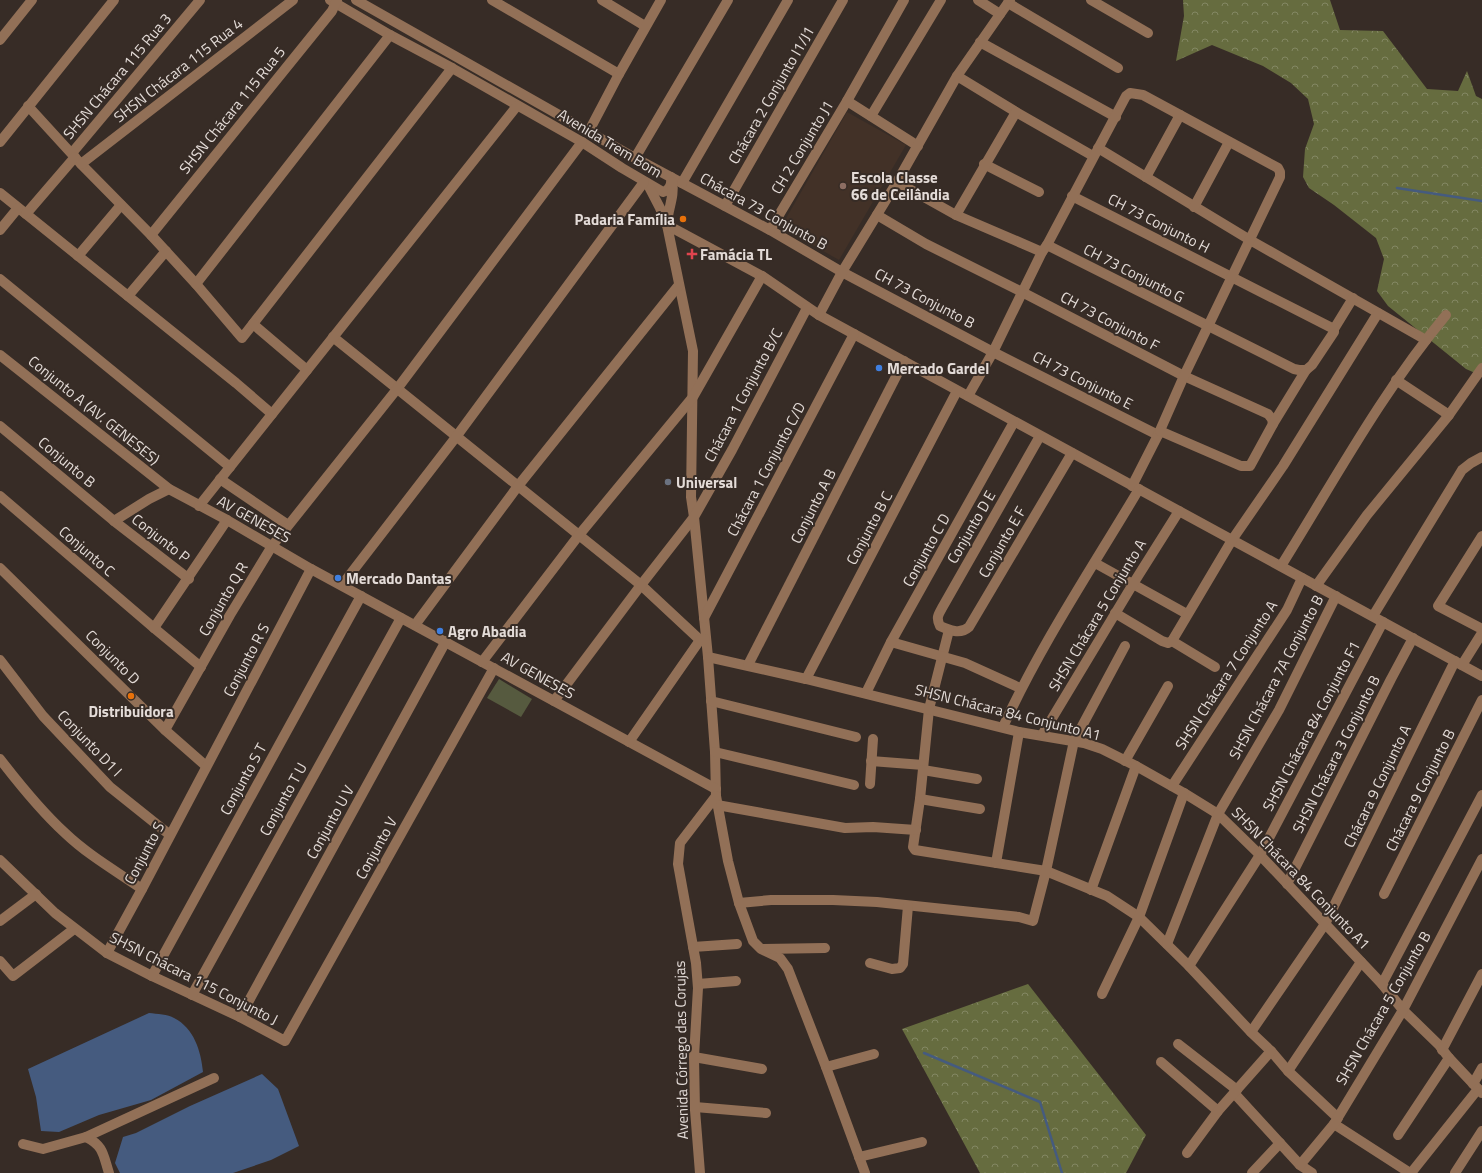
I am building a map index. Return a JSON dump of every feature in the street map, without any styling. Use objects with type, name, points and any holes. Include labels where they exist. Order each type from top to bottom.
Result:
[{"type":"street","points":[[0,40],[32,0]]},
{"type":"street","points":[[0,142],[114,0]]},
{"type":"street","name":"SHSN Chácara 115 Rua 3","points":[[76,158],[200,0]]},
{"type":"street","name":"SHSN Chácara 115 Rua 4","points":[[76,158],[293,0]]},
{"type":"street","name":"Avenida Trem Bom","points":[[335,1],[390,35],[452,68],[582,142],[645,183],[663,192],[667,191],[675,181],[356,0]]},
{"type":"street","points":[[492,0],[619,74]]},
{"type":"street","points":[[602,0],[645,26]]},
{"type":"street","points":[[589,131],[645,26],[661,0]]},
{"type":"street","points":[[635,158],[728,0]]},
{"type":"street","points":[[667,225],[668,210],[675,181],[788,0]]},
{"type":"street","name":"Chácara 2 Conjunto I1/J1","points":[[725,206],[843,0]]},
{"type":"street","name":"CH 2 Conjunto J1","points":[[770,230],[847,101],[904,0]]},
{"type":"street","points":[[871,116],[941,0]]},
{"type":"street","points":[[978,0],[1000,14]]},
{"type":"street","points":[[1091,0],[1148,34]]},
{"type":"street","name":"SHSN Chácara 115 Rua 5","points":[[151,235],[332,11],[335,1]]},
{"type":"street","points":[[819,315],[842,272],[897,182],[958,76],[1009,2],[1118,68]]},
{"type":"street","points":[[196,284],[390,35]]},
{"type":"street","points":[[980,42],[1116,117]]},
{"type":"street","points":[[28,106],[166,251],[242,338],[452,68]]},
{"type":"street","points":[[958,76],[1016,112],[1146,177],[1250,240],[1426,340]]},
{"type":"street","points":[[968,396],[994,352],[1022,292],[1072,196],[1126,96],[1130,93],[1143,95],[1278,168],[1280,176],[1184,376],[1136,487],[1095,563],[1043,647],[1020,688],[1003,727]]},
{"type":"street","points":[[847,101],[918,146]]},
{"type":"street","points":[[114,521],[149,499],[169,489],[199,506],[517,106]]},
{"type":"street","points":[[956,215],[984,164],[1016,112]]},
{"type":"street","points":[[1146,177],[1180,115]]},
{"type":"street","name":"Conjunto Q R","points":[[165,730],[230,615],[272,546],[397,389],[582,142]]},
{"type":"street","points":[[1194,207],[1229,142]]},
{"type":"street","points":[[0,230],[22,211],[76,158]]},
{"type":"street","points":[[984,164],[1039,192]]},
{"type":"street","name":"Chácara 73 Conjunto B","points":[[675,181],[770,230],[842,272]]},
{"type":"street","name":"CH 73 Conjunto G","points":[[897,182],[956,215],[1044,249],[1294,369],[1306,370]]},
{"type":"street","points":[[342,585],[456,437],[645,183],[660,208],[667,225],[693,351],[690,476],[691,497],[704,618],[703,639],[708,657],[712,701],[716,752],[716,796],[728,861],[739,903],[753,941],[761,949],[780,958],[788,969],[826,1067],[864,1173]]},
{"type":"street","points":[[0,192],[236,383],[272,414]]},
{"type":"street","name":"CH 73 Conjunto H","points":[[1072,196],[1334,329]]},
{"type":"street","points":[[78,256],[121,204]]},
{"type":"street","name":"CH 73 Conjunto F","points":[[877,215],[926,244],[1184,376],[1268,414],[1272,419],[1273,424]]},
{"type":"street","points":[[667,225],[762,276],[819,315],[1482,676]]},
{"type":"street","points":[[128,296],[166,251]]},
{"type":"street","name":"CH 73 Conjunto B","points":[[842,272],[994,352]]},
{"type":"street","points":[[482,662],[579,535],[693,397],[762,276]]},
{"type":"street","points":[[0,279],[230,467]]},
{"type":"street","points":[[415,625],[518,486],[679,285]]},
{"type":"street","points":[[1273,424],[1306,370],[1312,365],[1334,332],[1334,329],[1353,298]]},
{"type":"street","name":"Chácara 1 Conjunto B/C","points":[[554,702],[641,585],[694,517],[732,450],[807,308]]},
{"type":"street","points":[[1172,641],[1232,540],[1284,466],[1378,313]]},
{"type":"street","points":[[1281,566],[1396,380],[1446,315]]},
{"type":"street","points":[[253,324],[307,370]]},
{"type":"street","name":"Chácara 1 Conjunto C/D","points":[[704,618],[854,334]]},
{"type":"street","points":[[333,337],[641,585],[703,639]]},
{"type":"street","name":"CH 73 Conjunto E","points":[[994,352],[1159,433],[1242,466],[1250,466],[1254,461],[1273,424]]},
{"type":"street","name":"Conjunto A (AV. GENESES)","points":[[0,355],[169,489]]},
{"type":"street","name":"Conjunto A B","points":[[748,665],[904,361]]},
{"type":"street","points":[[1316,586],[1368,515],[1449,415],[1482,368]]},
{"type":"street","points":[[1396,380],[1449,415]]},
{"type":"street","name":"Conjunto B C","points":[[806,679],[958,390]]},
{"type":"street","name":"Conjunto C D","points":[[866,693],[891,642],[1014,422]]},
{"type":"street","name":"Conjunto B","points":[[0,426],[114,521]]},
{"type":"street","name":"Conjunto D E","points":[[948,630],[940,626],[937,621],[937,616],[1040,436]]},
{"type":"street","name":"Conjunto E F","points":[[948,630],[961,632],[965,631],[969,627],[1072,453]]},
{"type":"street","points":[[1373,616],[1462,470],[1482,457]]},
{"type":"street","points":[[220,479],[288,525]]},
{"type":"street","name":"Conjunto C","points":[[0,496],[201,667]]},
{"type":"street","name":"AV GENESES","points":[[199,506],[629,742],[716,796],[845,828],[873,827],[916,830]]},
{"type":"street","name":"SHSN Chácara 5 Conjunto A","points":[[1042,735],[1115,613],[1179,511]]},
{"type":"street","points":[[154,628],[189,579],[227,520]]},
{"type":"street","name":"Conjunto P","points":[[114,521],[189,579]]},
{"type":"street","points":[[1482,536],[1438,606],[1482,629]]},
{"type":"street","points":[[1095,563],[1187,614]]},
{"type":"street","name":"Conjunto D","points":[[0,568],[165,730],[206,766]]},
{"type":"street","name":"Conjunto R S","points":[[206,766],[312,569]]},
{"type":"street","name":"SHSN Chácara 7 Conjunto A","points":[[1172,786],[1287,610],[1302,578]]},
{"type":"street","name":"Conjunto S T","points":[[152,976],[361,596]]},
{"type":"street","name":"SHSN Chácara 7A Conjunto B","points":[[1167,944],[1218,814],[1279,710],[1336,596]]},
{"type":"street","points":[[1115,613],[1162,641],[1172,641],[1215,667]]},
{"type":"street","name":"Conjunto T U","points":[[192,994],[401,618]]},
{"type":"street","name":"SHSN Chácara 84 Conjunto F1","points":[[1189,966],[1260,855],[1383,622]]},
{"type":"street","points":[[948,630],[929,709],[920,799],[913,847],[915,850],[1046,871],[1107,896],[1139,917],[1167,944],[1250,1032],[1271,1051],[1336,1121],[1411,1173],[1478,1089],[1482,1068]]},
{"type":"street","name":"Chácara 9 Conjunto A","points":[[1250,1032],[1325,924],[1458,663],[1482,634]]},
{"type":"street","name":"SHSN Chácara 3 Conjunto B","points":[[1286,884],[1413,638]]},
{"type":"street","points":[[629,742],[703,639]]},
{"type":"street","name":"Conjunto U V","points":[[240,1017],[446,641]]},
{"type":"street","points":[[891,642],[965,663],[1020,688]]},
{"type":"street","points":[[739,903],[771,900],[877,902],[1019,917],[1033,921],[1046,871],[1074,741],[1125,646]]},
{"type":"street","name":"SHSN Chácara 84 Conjunto A1","points":[[708,657],[866,693],[1019,732],[1074,741],[1102,749],[1184,792],[1218,814],[1260,855],[1362,962],[1403,1010],[1478,1089]]},
{"type":"street","name":"Conjunto D1 I","points":[[0,660],[43,716],[110,787],[170,835]]},
{"type":"street","name":"Conjunto V","points":[[285,1042],[494,668]]},
{"type":"street","points":[[1125,761],[1168,686]]},
{"type":"street","name":"Chácara 9 Conjunto B","points":[[1384,894],[1482,700]]},
{"type":"street","points":[[712,701],[856,737]]},
{"type":"street","points":[[996,863],[1019,732]]},
{"type":"street","points":[[870,784],[873,739]]},
{"type":"street","points":[[716,752],[854,785]]},
{"type":"street","points":[[0,759],[19,784],[65,833],[92,856],[142,889]]},
{"type":"street","points":[[872,761],[923,767],[977,779]]},
{"type":"street","name":"Conjunto S","points":[[107,953],[206,766]]},
{"type":"street","points":[[1091,890],[1136,766]]},
{"type":"street","points":[[1102,994],[1139,917],[1184,792]]},
{"type":"street","points":[[1382,984],[1482,795]]},
{"type":"street","name":"Avenida Córrego das Corujas","points":[[700,1173],[695,1107],[694,1057],[698,984],[678,864],[678,850],[680,843],[686,834],[716,796]]},
{"type":"street","points":[[920,799],[980,810]]},
{"type":"street","name":"SHSN Chácara 5 Conjunto B","points":[[1300,1165],[1336,1121],[1403,1010],[1482,858]]},
{"type":"street","name":"SHSN Chácara 115 Conjunto J","points":[[0,860],[54,913],[107,953],[152,976],[240,1017],[285,1042]]},
{"type":"street","points":[[0,921],[36,894]]},
{"type":"street","points":[[870,963],[892,969],[900,968],[903,964],[908,906]]},
{"type":"street","points":[[0,960],[13,976],[74,929]]},
{"type":"street","points":[[693,947],[737,944]]},
{"type":"street","points":[[761,949],[825,948]]},
{"type":"street","points":[[1288,1071],[1362,962]]},
{"type":"street","points":[[1442,1050],[1482,974]]},
{"type":"street","points":[[698,984],[736,981]]},
{"type":"street","points":[[1178,1044],[1236,1092],[1300,1165],[1312,1173]]},
{"type":"street","points":[[1187,1153],[1218,1111],[1271,1051]]},
{"type":"street","points":[[826,1067],[874,1054]]},
{"type":"street","points":[[694,1057],[762,1069]]},
{"type":"street","points":[[1398,1135],[1449,1058]]},
{"type":"street","points":[[1161,1062],[1218,1111]]},
{"type":"street","points":[[23,1144],[43,1149],[86,1137],[214,1078]]},
{"type":"street","points":[[695,1107],[766,1113]]},
{"type":"street","points":[[1455,1173],[1482,1131]]},
{"type":"street","points":[[86,1137],[100,1147],[109,1173]]},
{"type":"street","points":[[859,1157],[922,1142]]},
{"type":"street","points":[[1252,1173],[1280,1143]]},
{"type":"shaded area","name":"Escola Classe 66 de Ceilândia","points":[[847,112],[906,145],[839,260],[781,227]]},
{"type":"green space","points":[[1183,0],[1330,0],[1340,30],[1383,31],[1427,89],[1458,91],[1467,71],[1476,96],[1482,99],[1482,376],[1466,369],[1388,306],[1377,291],[1384,259],[1376,238],[1334,205],[1309,188],[1303,177],[1305,149],[1314,124],[1308,99],[1291,83],[1263,66],[1212,45],[1176,61],[1184,16]]},
{"type":"green space","points":[[499,679],[532,699],[521,717],[487,698]]},
{"type":"green space","points":[[1028,984],[1146,1135],[1126,1173],[980,1173],[902,1029]]},
{"type":"water","points":[[149,1013],[162,1014],[172,1017],[181,1022],[187,1028],[198,1048],[203,1072],[151,1100],[99,1115],[59,1132],[41,1131],[36,1097],[28,1069]]},
{"type":"water","points":[[262,1074],[278,1089],[299,1146],[271,1160],[233,1173],[120,1173],[115,1163],[123,1137],[136,1133],[190,1106]]},
{"type":"waterway","points":[[1397,188],[1482,201]]},
{"type":"waterway","points":[[924,1053],[1040,1102],[1062,1173]]},
{"type":"place","name":"Escola Classe 66 de Ceilândia","points":[[843,186]]},
{"type":"place","name":"Padaria Família","points":[[683,219]]},
{"type":"place","name":"Famácia TL","points":[[692,254]]},
{"type":"place","name":"Mercado Gardel","points":[[879,368]]},
{"type":"place","name":"Universal","points":[[668,482]]},
{"type":"place","name":"Mercado Dantas","points":[[338,578]]},
{"type":"place","name":"Agro Abadia","points":[[440,631]]},
{"type":"place","name":"Distribuidora","points":[[131,696]]}]
